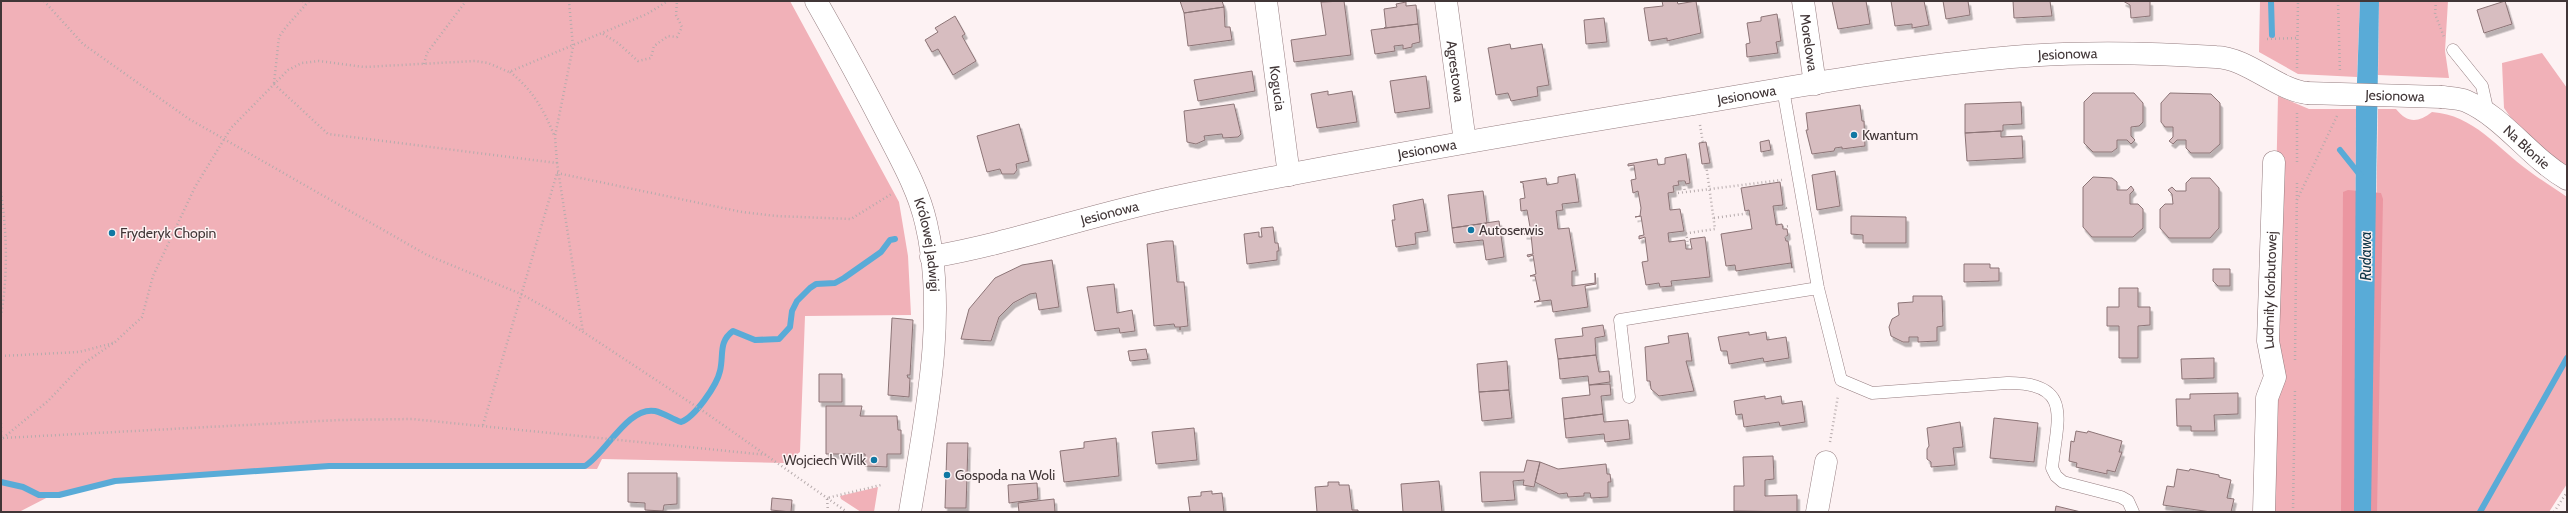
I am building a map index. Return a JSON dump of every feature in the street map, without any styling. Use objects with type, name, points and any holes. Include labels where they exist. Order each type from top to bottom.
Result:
[{"type":"street","name":"Królowej Jadwigi","points":[[816,1],[860,79],[908,173],[926,224],[934,286],[933,360],[910,512]]},
{"type":"street","name":"Kogucia","points":[[1266,1],[1289,175]]},
{"type":"street","name":"Agrestowa","points":[[1446,1],[1464,142]]},
{"type":"street","name":"Morelowa","points":[[1803,1],[1815,84]]},
{"type":"street","name":"Jesionowa","points":[[931,257],[968,251],[1168,199],[1464,142],[1783,89],[1992,58],[2090,54],[2222,57],[2273,78],[2301,93],[2442,97],[2465,100],[2488,114]]},
{"type":"street","name":"Na Błonie","points":[[2488,114],[2532,154],[2567,179]]},
{"type":"street","name":"Ludmiły Korbutowej","points":[[2264,512],[2267,398],[2275,377],[2268,341],[2274,162]]},
{"type":"street","points":[[1817,512],[1826,462]]},
{"type":"lane","points":[[2452,50],[2482,86],[2488,114]]},
{"type":"lane","points":[[1783,89],[1818,288],[1841,380],[1872,393],[2007,383],[2026,383],[2038,386],[2047,391],[2059,410],[2052,468],[2056,476],[2063,482],[2120,497],[2128,501],[2133,512]]},
{"type":"lane","points":[[1629,397],[1620,320],[1818,288]]},
{"type":"path","points":[[44,1],[83,44],[151,94],[223,140],[427,255],[521,294],[584,332],[690,402],[847,512]]},
{"type":"path","points":[[303,1],[305,5]]},
{"type":"path","points":[[274,84],[279,37],[309,1]]},
{"type":"path","points":[[424,64],[427,53],[466,1]]},
{"type":"path","points":[[554,136],[573,47],[569,1]]},
{"type":"path","points":[[509,72],[573,47],[647,14],[668,1]]},
{"type":"path","points":[[602,34],[618,43],[638,61],[652,58],[654,46],[664,38],[677,37],[682,27],[676,15],[677,1]]},
{"type":"path","points":[[2298,1],[2298,38],[2301,93]]},
{"type":"path","points":[[2436,1],[2435,14],[2441,32]]},
{"type":"path","points":[[2268,39],[2298,38]]},
{"type":"path","points":[[2,439],[48,401],[83,364],[115,342],[142,317],[153,276],[170,237],[195,186],[223,140],[231,128],[288,70],[302,63],[319,61],[364,67],[475,61],[488,63],[509,72],[523,82],[538,101],[554,136],[557,173],[584,332]]},
{"type":"path","points":[[274,84],[328,134],[557,163]]},
{"type":"path","points":[[1699,120],[1703,143]]},
{"type":"path","points":[[1682,234],[1715,229],[1706,164]]},
{"type":"path","points":[[483,426],[557,173]]},
{"type":"path","points":[[557,173],[734,211],[776,216],[851,219],[896,191]]},
{"type":"path","points":[[1683,181],[1685,192]]},
{"type":"path","points":[[1678,193],[1764,181]]},
{"type":"path","points":[[1,192],[7,232],[5,291],[1,316]]},
{"type":"path","points":[[1774,209],[1786,208],[1787,214]]},
{"type":"path","points":[[1714,218],[1750,213]]},
{"type":"path","points":[[1788,220],[1791,236]]},
{"type":"path","points":[[1783,227],[1789,226]]},
{"type":"path","points":[[1686,233],[1689,249]]},
{"type":"path","points":[[1,356],[79,352],[115,342]]},
{"type":"path","points":[[1826,462],[1841,380]]},
{"type":"path","points":[[2,439],[339,420],[412,419],[767,455]]},
{"type":"path","points":[[1,423],[2,439]]},
{"type":"path","points":[[827,498],[881,485]]},
{"type":"path","points":[[2554,512],[2567,492]]},
{"type":"path","points":[[827,498],[828,512]]},
{"type":"shaded area","points":[[1,1],[790,1],[899,202],[908,256],[911,315],[805,316],[800,452],[785,463],[602,459],[597,469],[360,465],[116,480],[54,494],[19,512],[1,512]]},
{"type":"shaded area","points":[[2260,1],[2360,1],[2357,77],[2298,74],[2259,52]]},
{"type":"shaded area","points":[[2379,1],[2448,1],[2445,51],[2449,78],[2378,75]]},
{"type":"shaded area","points":[[2542,53],[2567,88],[2567,167],[2518,128],[2504,108],[2502,63]]},
{"type":"shaded area","points":[[2278,96],[2309,109],[2356,109],[2354,512],[2269,512]]},
{"type":"shaded area","points":[[2378,109],[2396,109],[2404,117],[2413,120],[2427,116],[2432,112],[2447,114],[2460,119],[2484,134],[2517,162],[2567,197],[2567,484],[2549,512],[2371,512]]},
{"type":"shaded area","points":[[2348,190],[2381,193],[2383,199],[2377,512],[2341,512],[2343,192]]},
{"type":"shaded area","points":[[878,487],[874,512],[861,512],[841,499],[840,496]]},
{"type":"water","name":"Rudawa","points":[[2360,1],[2379,1],[2371,512],[2354,512],[2356,109]]},
{"type":"building","points":[[1180,1],[1222,1],[1224,7],[1184,13]]},
{"type":"building","points":[[1344,1],[1351,55],[1294,62],[1291,40],[1326,35],[1321,2]]},
{"type":"building","points":[[1662,1],[1677,1],[1678,4],[1696,1],[1701,33],[1667,41],[1667,38],[1649,41],[1644,8],[1663,6]]},
{"type":"building","points":[[1832,1],[1866,1],[1870,24],[1838,29]]},
{"type":"building","points":[[1891,1],[1924,1],[1929,25],[1912,28],[1912,24],[1895,26]]},
{"type":"building","points":[[1943,1],[1968,1],[1970,15],[1946,19]]},
{"type":"building","points":[[2013,1],[2050,1],[2052,16],[2014,18]]},
{"type":"building","points":[[2123,1],[2150,1],[2150,16],[2131,18],[2130,5]]},
{"type":"building","points":[[2505,1],[2512,24],[2484,33],[2477,10]]},
{"type":"building","points":[[1406,2],[1406,6],[1416,5],[1418,24],[1384,28],[1386,27],[1384,9],[1397,7],[1396,4]]},
{"type":"building","points":[[1224,7],[1225,27],[1230,27],[1232,40],[1188,46],[1184,13]]},
{"type":"building","points":[[1777,14],[1781,41],[1776,42],[1778,53],[1747,57],[1746,44],[1750,43],[1747,23],[1761,21],[1761,17]]},
{"type":"building","points":[[955,16],[965,34],[962,36],[976,61],[953,75],[938,49],[932,52],[925,40],[938,32],[935,28]]},
{"type":"building","points":[[1604,18],[1607,42],[1586,44],[1584,20]]},
{"type":"building","points":[[1418,24],[1420,42],[1412,44],[1412,47],[1403,49],[1403,45],[1394,46],[1395,51],[1375,54],[1371,30]]},
{"type":"building","points":[[1510,44],[1511,49],[1542,44],[1549,85],[1537,87],[1538,96],[1511,101],[1508,93],[1496,95],[1488,48]]},
{"type":"building","points":[[1252,71],[1255,91],[1198,101],[1194,80]]},
{"type":"building","points":[[1426,76],[1430,108],[1395,113],[1390,81]]},
{"type":"building","points":[[1328,91],[1328,95],[1352,91],[1357,122],[1317,128],[1311,94]]},
{"type":"building","points":[[2093,93],[2134,93],[2143,103],[2143,122],[2139,126],[2131,127],[2131,136],[2135,140],[2131,144],[2127,140],[2117,140],[2117,148],[2112,152],[2093,152],[2084,143],[2084,102]]},
{"type":"building","points":[[2170,93],[2211,94],[2220,103],[2220,144],[2210,153],[2191,153],[2186,148],[2186,140],[2177,140],[2173,144],[2169,141],[2173,137],[2173,127],[2165,127],[2161,122],[2161,103]]},
{"type":"building","points":[[2021,102],[2022,124],[2003,125],[2003,131],[1965,133],[1965,104]]},
{"type":"building","points":[[1234,104],[1241,134],[1238,137],[1223,138],[1222,134],[1204,136],[1205,140],[1196,144],[1187,142],[1184,111]]},
{"type":"building","points":[[1860,105],[1862,121],[1864,121],[1865,146],[1842,149],[1842,147],[1835,148],[1834,151],[1812,154],[1806,130],[1808,130],[1806,113]]},
{"type":"building","points":[[1019,124],[1029,161],[1016,164],[1017,170],[1014,174],[1002,174],[1000,169],[987,172],[977,136]]},
{"type":"building","points":[[2001,131],[2001,137],[2022,136],[2023,158],[1967,161],[1965,133]]},
{"type":"building","points":[[1769,140],[1771,150],[1761,152],[1760,142]]},
{"type":"building","points":[[1706,142],[1710,163],[1702,164],[1699,143]]},
{"type":"building","points":[[1686,154],[1690,183],[1686,184],[1685,181],[1678,181],[1679,185],[1673,186],[1674,192],[1668,193],[1670,210],[1680,209],[1684,231],[1668,233],[1669,242],[1685,240],[1686,249],[1692,249],[1690,239],[1705,237],[1710,277],[1671,281],[1672,286],[1660,287],[1659,283],[1646,285],[1642,262],[1648,261],[1645,237],[1639,239],[1639,236],[1644,235],[1641,216],[1635,217],[1640,216],[1641,208],[1638,191],[1633,193],[1631,180],[1636,179],[1634,165],[1628,166],[1628,164],[1657,159],[1658,165],[1665,164],[1665,158]]},
{"type":"building","points":[[1835,171],[1840,206],[1817,210],[1812,175]]},
{"type":"building","points":[[1575,174],[1579,202],[1562,204],[1563,210],[1556,211],[1558,229],[1569,228],[1576,271],[1572,271],[1572,286],[1595,283],[1595,273],[1596,284],[1585,286],[1588,307],[1553,312],[1551,300],[1534,302],[1540,300],[1535,276],[1530,276],[1536,274],[1533,255],[1528,257],[1527,255],[1533,254],[1531,235],[1524,234],[1529,234],[1530,227],[1527,210],[1521,211],[1520,199],[1525,198],[1523,183],[1520,182],[1546,178],[1547,185],[1558,183],[1558,177]]},
{"type":"building","points":[[2093,177],[2112,178],[2117,182],[2117,190],[2127,190],[2131,186],[2134,190],[2130,194],[2130,204],[2138,204],[2143,209],[2143,228],[2133,237],[2092,237],[2083,227],[2083,187]]},
{"type":"building","points":[[2191,178],[2210,178],[2219,188],[2219,228],[2210,238],[2169,238],[2160,228],[2160,209],[2165,204],[2173,204],[2172,194],[2168,190],[2172,187],[2176,191],[2186,191],[2186,183]]},
{"type":"building","points":[[1780,182],[1783,205],[1773,206],[1776,225],[1782,224],[1783,229],[1787,229],[1788,235],[1785,237],[1786,241],[1788,241],[1792,268],[1791,263],[1736,271],[1735,265],[1726,266],[1721,234],[1752,229],[1749,210],[1745,211],[1741,188]]},
{"type":"building","points":[[1483,191],[1487,223],[1452,228],[1448,195]]},
{"type":"building","points":[[1423,199],[1428,231],[1415,233],[1416,244],[1396,247],[1392,220],[1395,220],[1393,205]]},
{"type":"building","points":[[1851,216],[1906,217],[1906,243],[1863,243],[1863,235],[1851,234]]},
{"type":"building","points":[[1499,221],[1504,257],[1486,260],[1483,240],[1454,243],[1452,228]]},
{"type":"building","points":[[1273,227],[1275,243],[1278,243],[1279,251],[1277,251],[1277,260],[1247,264],[1244,234],[1259,232],[1259,237],[1262,237],[1261,228]]},
{"type":"building","points":[[1173,241],[1177,282],[1184,282],[1188,326],[1175,327],[1174,324],[1154,326],[1147,244]]},
{"type":"building","points":[[1052,260],[1059,307],[1039,310],[1036,293],[1030,294],[1013,303],[999,317],[991,341],[961,339],[969,309],[995,278],[1022,265]]},
{"type":"building","points":[[1964,264],[1990,264],[1990,268],[1999,268],[1999,281],[1964,282]]},
{"type":"building","points":[[2213,269],[2230,269],[2230,286],[2218,286],[2213,281]]},
{"type":"building","points":[[1114,284],[1117,313],[1132,310],[1135,331],[1120,333],[1119,328],[1095,331],[1087,287]]},
{"type":"building","points":[[2119,288],[2138,288],[2138,307],[2150,307],[2150,325],[2138,326],[2138,358],[2119,358],[2119,326],[2107,326],[2107,307],[2119,307]]},
{"type":"building","points":[[1913,296],[1942,296],[1943,326],[1937,327],[1937,341],[1918,342],[1918,337],[1909,337],[1909,342],[1903,342],[1891,336],[1889,327],[1892,319],[1899,315],[1898,303],[1913,302]]},
{"type":"building","points":[[892,318],[913,320],[910,375],[907,375],[908,378],[910,378],[909,397],[888,395]]},
{"type":"building","points":[[1603,325],[1605,336],[1595,338],[1596,355],[1558,359],[1555,339],[1583,336],[1582,328]]},
{"type":"building","points":[[1749,332],[1749,335],[1766,332],[1767,340],[1786,337],[1789,358],[1764,362],[1763,358],[1729,364],[1727,351],[1721,351],[1718,337]]},
{"type":"building","points":[[1688,333],[1692,361],[1686,361],[1694,391],[1659,396],[1651,389],[1650,381],[1647,381],[1645,347],[1669,343],[1668,336]]},
{"type":"building","points":[[1146,349],[1148,359],[1130,361],[1128,351]]},
{"type":"building","points":[[1596,355],[1599,372],[1609,371],[1610,382],[1589,385],[1588,376],[1560,379],[1558,359]]},
{"type":"building","points":[[2214,358],[2214,378],[2182,379],[2181,359]]},
{"type":"building","points":[[1507,361],[1509,390],[1479,392],[1477,364]]},
{"type":"building","points":[[819,374],[842,374],[842,402],[819,402]]},
{"type":"building","points":[[1610,384],[1611,395],[1601,396],[1603,414],[1564,419],[1562,398],[1590,395],[1589,385]]},
{"type":"building","points":[[1509,390],[1512,418],[1482,421],[1479,392]]},
{"type":"building","points":[[2238,393],[2238,414],[2214,415],[2215,431],[2191,431],[2191,426],[2177,426],[2176,399],[2190,399],[2190,394]]},
{"type":"building","points":[[1765,396],[1765,399],[1781,396],[1782,404],[1802,401],[1805,422],[1780,426],[1779,422],[1744,427],[1742,414],[1736,415],[1734,401]]},
{"type":"building","points":[[826,406],[862,406],[860,416],[897,416],[898,430],[901,430],[901,454],[887,454],[887,467],[865,466],[865,454],[826,454]]},
{"type":"building","points":[[1603,414],[1604,422],[1628,420],[1630,439],[1605,442],[1604,434],[1566,438],[1564,419]]},
{"type":"building","points":[[1994,418],[2038,423],[2034,462],[1990,458]]},
{"type":"building","points":[[1960,422],[1963,447],[1953,448],[1955,465],[1931,467],[1931,462],[1927,459],[1927,449],[1929,446],[1927,428]]},
{"type":"building","points":[[1194,428],[1197,460],[1156,464],[1152,432]]},
{"type":"building","points":[[2076,431],[2087,433],[2088,431],[2122,441],[2119,452],[2122,452],[2115,472],[2107,470],[2107,474],[2076,467],[2077,463],[2069,461],[2071,441],[2074,442]]},
{"type":"building","points":[[1116,438],[1119,476],[1064,482],[1060,451],[1084,448],[1084,442]]},
{"type":"building","points":[[947,443],[968,443],[966,508],[945,508]]},
{"type":"building","points":[[1773,456],[1774,479],[1765,480],[1765,496],[1797,495],[1797,512],[1734,511],[1734,486],[1744,486],[1743,457]]},
{"type":"building","points":[[1527,460],[1540,462],[1534,487],[1523,485],[1524,480],[1513,481],[1515,500],[1482,502],[1480,472],[1524,472]]},
{"type":"building","points":[[1540,462],[1558,469],[1606,464],[1607,474],[1610,474],[1611,482],[1608,482],[1608,497],[1591,498],[1590,493],[1584,493],[1584,496],[1568,497],[1567,493],[1559,494],[1535,482]]},
{"type":"building","points":[[2177,469],[2189,471],[2190,469],[2219,475],[2219,477],[2231,480],[2227,498],[2234,499],[2231,512],[2211,512],[2163,505],[2167,486],[2174,487]]},
{"type":"building","points":[[628,473],[677,473],[677,504],[664,505],[663,511],[645,510],[645,503],[628,502]]},
{"type":"building","points":[[1439,481],[1442,512],[1403,512],[1401,484]]},
{"type":"building","points":[[1328,482],[1339,482],[1339,485],[1349,485],[1352,510],[1358,510],[1358,512],[1317,512],[1315,487],[1328,486]]},
{"type":"building","points":[[1037,483],[1038,499],[1009,503],[1008,485]]},
{"type":"building","points":[[1212,491],[1212,494],[1222,493],[1224,512],[1190,512],[1188,497],[1201,496],[1201,492]]},
{"type":"building","points":[[772,498],[792,500],[791,512],[771,510]]},
{"type":"building","points":[[1054,499],[1055,512],[1019,512],[1018,503]]},
{"type":"building","points":[[2056,506],[2081,512],[2055,512]]},
{"type":"waterway","points":[[2271,1],[2272,35]]},
{"type":"waterway","points":[[2340,150],[2360,175]]},
{"type":"waterway","points":[[1,482],[23,487],[39,495],[59,495],[115,481],[329,466],[585,466],[593,460],[627,423],[645,411],[662,413],[681,422],[687,419],[705,400],[715,384],[720,371],[723,344],[728,335],[733,331],[755,340],[779,339],[790,327],[792,311],[797,301],[810,288],[816,284],[835,283],[844,278],[881,252],[890,240],[895,239]]},
{"type":"waterway","points":[[2480,512],[2567,358]]},
{"type":"place","name":"Kwantum","points":[[1854,135]]},
{"type":"place","name":"Autoserwis","points":[[1471,230]]},
{"type":"place","name":"Fryderyk Chopin","points":[[112,233]]},
{"type":"place","name":"Wojciech Wilk","points":[[874,460]]},
{"type":"place","name":"Gospoda na Woli","points":[[947,475]]}]
